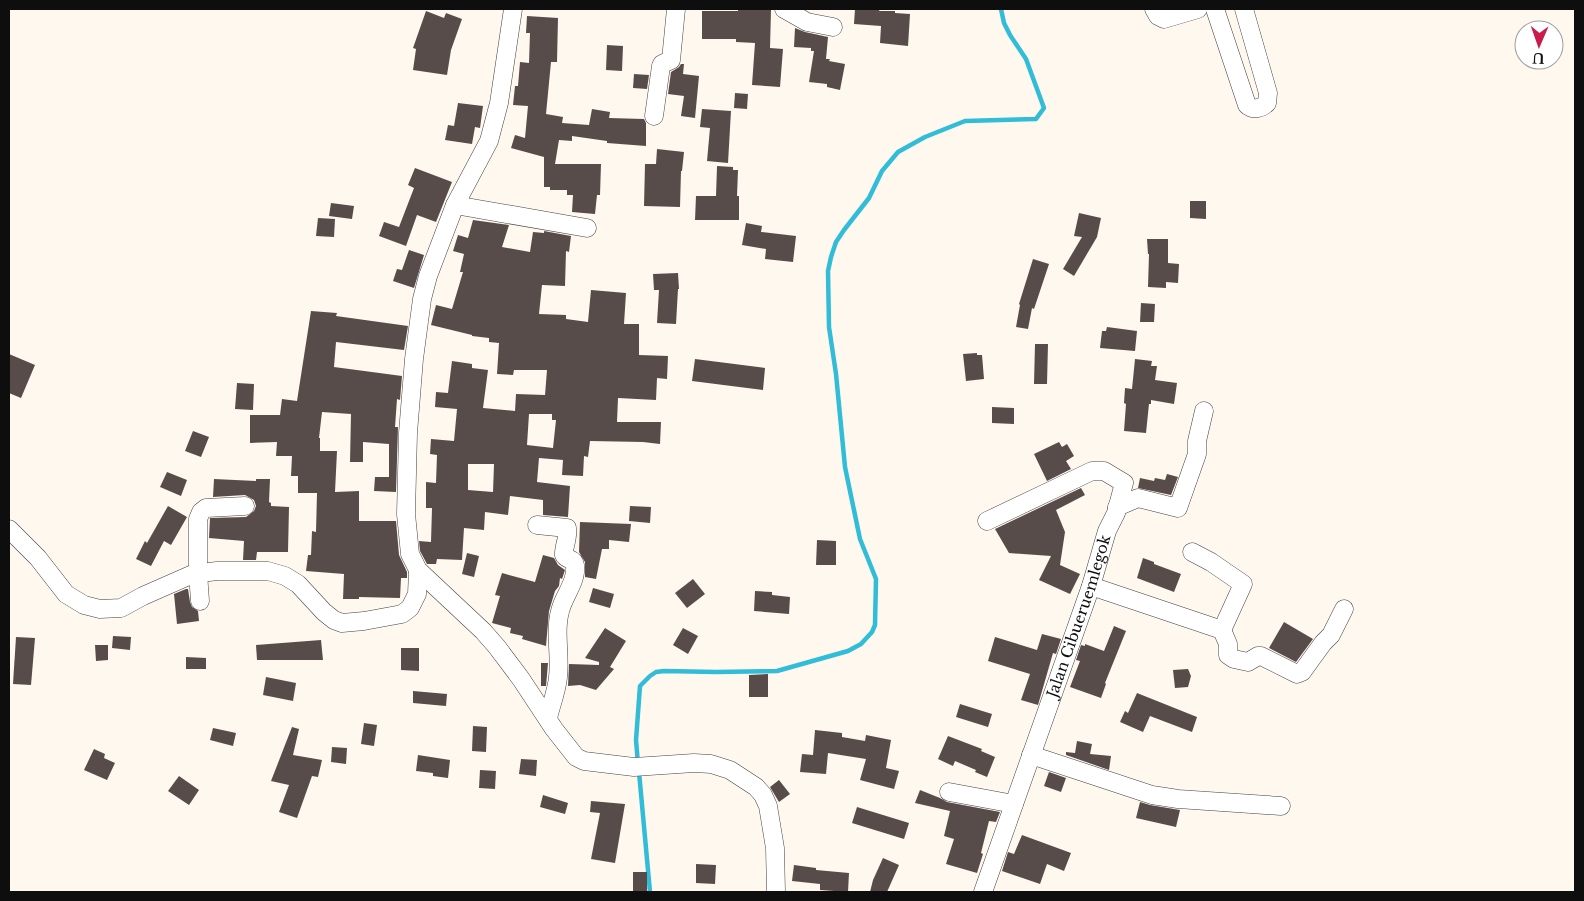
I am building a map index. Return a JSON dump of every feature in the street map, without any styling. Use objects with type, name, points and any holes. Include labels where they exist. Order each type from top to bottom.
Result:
[{"type":"street","points":[[513,9],[499,103],[489,141],[455,205],[428,276],[422,299],[414,359],[408,433],[406,514],[410,554],[418,570],[488,636],[554,729],[576,756],[584,761],[641,766],[711,764],[730,770],[756,787],[768,806],[775,848],[776,892]]},
{"type":"street","points":[[654,116],[661,66],[671,60],[676,9]]},
{"type":"street","points":[[784,9],[807,22],[833,27]]},
{"type":"street","points":[[1154,9],[1158,16],[1164,19],[1198,9]]},
{"type":"street","points":[[1215,9],[1247,105],[1249,108],[1258,108],[1267,103],[1268,93],[1244,9]]},
{"type":"street","points":[[455,205],[587,228]]},
{"type":"street","points":[[1117,507],[1138,498],[1178,508],[1197,454],[1197,442],[1204,411]]},
{"type":"street","name":"Jalan Cibueruemlegok","points":[[983,892],[1091,586],[1107,531],[1124,483],[1104,471],[1092,471],[986,521]]},
{"type":"street","points":[[200,601],[198,519],[201,512],[206,508],[245,506]]},
{"type":"street","points":[[537,525],[567,528],[568,538],[564,554],[575,565],[573,581],[560,614],[557,646],[558,677],[548,718]]},
{"type":"street","points":[[9,529],[38,558],[66,594],[84,605],[100,609],[121,608],[184,577],[198,573],[268,571],[285,576],[298,584],[334,620],[349,623],[402,614],[410,608],[417,594],[418,570]]},
{"type":"street","points":[[1192,552],[1244,584],[1222,630]]},
{"type":"street","points":[[1091,586],[1222,630],[1228,644],[1228,655],[1234,659],[1248,662],[1261,656],[1299,674],[1322,643],[1331,635],[1344,609]]},
{"type":"street","points":[[1031,755],[1152,795],[1178,799],[1281,806]]},
{"type":"street","points":[[949,792],[1014,804]]},
{"type":"building","points":[[738,9],[771,10],[770,48],[783,49],[780,87],[752,85],[755,43],[736,42],[736,39],[702,39],[702,11],[738,11]]},
{"type":"building","points":[[855,9],[880,9],[879,11],[895,11],[895,13],[910,14],[908,46],[880,43],[881,26],[854,24]]},
{"type":"building","points":[[426,11],[444,18],[446,13],[462,19],[451,50],[447,75],[413,70],[416,49],[413,48]]},
{"type":"building","points":[[527,16],[558,18],[557,62],[551,62],[546,114],[563,117],[562,123],[589,125],[592,109],[610,112],[609,118],[644,119],[646,123],[646,146],[607,143],[607,141],[572,136],[572,141],[559,140],[555,164],[601,164],[600,195],[597,195],[595,214],[572,212],[573,195],[567,195],[567,190],[550,190],[550,187],[544,187],[544,157],[511,148],[515,135],[525,138],[528,106],[513,105],[515,86],[518,86],[520,62],[529,63],[530,33],[526,33]]},
{"type":"building","points":[[795,28],[828,37],[826,59],[845,64],[840,90],[827,87],[827,84],[809,82],[814,51],[811,51],[811,48],[794,47]]},
{"type":"building","points":[[607,45],[623,46],[622,71],[606,70]]},
{"type":"building","points":[[681,64],[684,64],[683,74],[699,76],[695,118],[681,116],[684,96],[668,94],[671,72]]},
{"type":"building","points":[[634,74],[649,75],[647,89],[633,88]]},
{"type":"building","points":[[735,93],[748,94],[747,109],[734,108]]},
{"type":"building","points":[[458,103],[483,106],[480,128],[475,127],[472,144],[445,140],[448,125],[454,126]]},
{"type":"building","points":[[702,109],[731,111],[728,163],[707,161],[710,128],[700,127]]},
{"type":"building","points":[[657,149],[684,152],[681,171],[680,207],[644,206],[645,164],[656,164]]},
{"type":"building","points":[[717,166],[733,167],[733,170],[738,170],[737,196],[739,196],[739,220],[695,220],[696,196],[716,196]]},
{"type":"building","points":[[415,168],[452,182],[436,222],[417,215],[406,246],[379,236],[384,222],[399,227],[414,188],[408,185]]},
{"type":"building","points":[[1190,201],[1206,201],[1206,219],[1190,218]]},
{"type":"building","points":[[331,203],[354,206],[352,219],[329,216]]},
{"type":"building","points":[[1079,213],[1101,218],[1097,237],[1074,276],[1063,269],[1082,237],[1074,236]]},
{"type":"building","points":[[318,218],[335,219],[334,237],[316,236]]},
{"type":"building","points":[[473,220],[509,225],[502,247],[530,252],[533,232],[544,233],[544,231],[571,236],[569,252],[566,251],[565,286],[542,285],[539,314],[566,315],[566,319],[588,322],[591,290],[626,293],[624,324],[639,324],[639,355],[668,356],[667,379],[657,378],[656,400],[618,398],[617,422],[661,422],[660,444],[590,441],[588,457],[584,456],[583,476],[562,475],[563,460],[539,458],[537,482],[570,486],[568,517],[543,515],[543,500],[510,496],[508,515],[485,512],[484,530],[464,528],[462,560],[437,559],[436,564],[427,564],[420,551],[419,541],[431,542],[432,508],[426,508],[426,482],[436,483],[437,455],[430,454],[431,439],[454,441],[457,409],[435,407],[436,392],[448,393],[452,361],[472,364],[472,368],[488,370],[483,408],[515,411],[516,394],[545,395],[547,370],[514,370],[513,375],[497,374],[499,343],[489,342],[489,338],[472,336],[431,325],[436,305],[452,309],[463,272],[460,272],[464,254],[453,251],[458,235],[468,238]],"holes":[[[529,414],[552,414],[552,420],[556,420],[553,448],[527,445]],[[468,464],[494,464],[493,492],[468,490]]]},
{"type":"building","points":[[746,223],[762,226],[761,232],[796,236],[793,262],[765,259],[766,249],[742,245]]},
{"type":"building","points":[[1147,239],[1168,239],[1168,263],[1179,264],[1178,283],[1166,282],[1166,288],[1148,287],[1149,254]]},
{"type":"building","points":[[409,250],[424,255],[414,288],[393,281],[397,269],[402,270]]},
{"type":"building","points":[[1033,259],[1049,264],[1034,309],[1032,308],[1028,329],[1016,327],[1019,304]]},
{"type":"building","points":[[678,273],[679,289],[676,324],[657,323],[659,290],[654,290],[653,274]]},
{"type":"building","points":[[1141,303],[1155,304],[1154,322],[1140,322]]},
{"type":"building","points":[[311,311],[337,313],[336,316],[408,326],[404,350],[336,342],[334,367],[402,376],[400,400],[397,399],[395,427],[398,427],[396,492],[374,491],[375,477],[389,477],[389,444],[363,442],[363,462],[350,462],[351,414],[322,412],[319,438],[320,451],[337,451],[335,492],[359,491],[359,521],[396,521],[399,555],[407,572],[407,578],[401,578],[400,598],[359,597],[359,599],[343,599],[344,574],[306,571],[308,555],[311,555],[312,531],[316,532],[317,493],[298,493],[298,476],[291,476],[292,456],[276,456],[277,442],[250,443],[250,415],[280,415],[282,399],[297,401]]},
{"type":"building","points":[[1107,327],[1137,331],[1135,351],[1100,348],[1102,331],[1106,331]]},
{"type":"building","points":[[1035,344],[1048,344],[1047,384],[1034,384]]},
{"type":"building","points":[[977,353],[977,355],[982,355],[984,379],[966,381],[963,354]]},
{"type":"building","points":[[9,354],[35,365],[21,398],[9,393]]},
{"type":"building","points":[[695,359],[765,368],[763,390],[692,381]]},
{"type":"building","points":[[1135,359],[1152,361],[1151,366],[1157,366],[1155,380],[1177,383],[1174,404],[1151,400],[1146,433],[1124,431],[1125,388],[1132,389]]},
{"type":"building","points":[[237,383],[254,384],[253,410],[235,409]]},
{"type":"building","points":[[992,407],[1014,408],[1014,424],[992,423]]},
{"type":"building","points":[[193,431],[209,437],[201,457],[185,451]]},
{"type":"building","points":[[1059,442],[1062,447],[1067,444],[1074,456],[1066,461],[1071,469],[1047,481],[1034,454]]},
{"type":"building","points":[[167,472],[187,480],[181,496],[160,487]]},
{"type":"building","points":[[1167,474],[1178,477],[1171,495],[1138,488],[1140,478],[1154,481],[1155,478],[1165,480]]},
{"type":"building","points":[[214,479],[256,481],[256,479],[270,479],[269,502],[271,506],[289,507],[288,552],[257,552],[256,560],[243,560],[244,541],[209,538],[210,518],[246,517],[254,511],[256,506],[254,500],[245,495],[213,497]]},
{"type":"building","points":[[1081,488],[1085,495],[1056,510],[1065,532],[1060,565],[1080,574],[1070,594],[1039,580],[1051,556],[1009,553],[995,529]]},
{"type":"building","points":[[168,506],[187,517],[171,545],[164,541],[151,566],[136,559],[145,541],[147,543]]},
{"type":"building","points":[[630,506],[651,507],[650,523],[629,521]]},
{"type":"building","points":[[580,522],[631,524],[629,542],[609,540],[609,549],[602,549],[596,579],[585,577],[585,562],[579,552]]},
{"type":"building","points":[[817,540],[836,541],[836,565],[816,565]]},
{"type":"building","points":[[467,553],[479,556],[474,577],[462,574]]},
{"type":"building","points":[[543,555],[554,558],[558,565],[565,570],[562,579],[560,578],[559,586],[555,591],[549,611],[546,646],[522,639],[523,636],[510,633],[511,628],[492,623],[500,596],[495,595],[502,573],[535,582]]},
{"type":"building","points":[[1143,558],[1181,574],[1174,592],[1137,578]]},
{"type":"building","points":[[693,579],[705,594],[687,608],[675,593]]},
{"type":"building","points":[[593,588],[614,594],[610,608],[589,602]]},
{"type":"building","points":[[188,589],[192,607],[198,611],[199,621],[177,624],[174,594]]},
{"type":"building","points":[[755,591],[772,592],[772,595],[790,597],[789,614],[754,611]]},
{"type":"building","points":[[1284,622],[1313,639],[1296,662],[1269,648]]},
{"type":"building","points":[[1114,626],[1126,631],[1101,698],[1070,687],[1080,661],[1076,660],[1081,645],[1085,646],[1085,644],[1104,651]]},
{"type":"building","points":[[605,628],[626,641],[610,667],[614,669],[596,690],[580,685],[568,686],[569,664],[599,665],[599,662],[585,658]]},
{"type":"building","points":[[683,628],[698,636],[688,654],[673,645]]},
{"type":"building","points":[[1042,634],[1061,639],[1056,654],[1053,653],[1038,705],[1021,700],[1030,674],[988,661],[995,637],[1037,650]]},
{"type":"building","points":[[113,636],[131,637],[130,650],[112,648]]},
{"type":"building","points":[[16,637],[35,638],[31,685],[13,684]]},
{"type":"building","points":[[321,640],[323,660],[257,660],[256,645]]},
{"type":"building","points":[[95,645],[108,645],[108,660],[96,661]]},
{"type":"building","points":[[401,648],[419,648],[419,671],[401,670]]},
{"type":"building","points":[[186,657],[206,658],[206,669],[186,669]]},
{"type":"building","points":[[541,663],[548,663],[546,686],[541,686]]},
{"type":"building","points":[[1188,669],[1191,676],[1188,687],[1175,688],[1173,670]]},
{"type":"building","points":[[768,674],[768,697],[749,697],[749,675]]},
{"type":"building","points":[[266,677],[296,683],[293,701],[263,695]]},
{"type":"building","points":[[413,691],[447,694],[446,706],[413,703]]},
{"type":"building","points":[[1137,693],[1197,717],[1192,732],[1150,716],[1143,732],[1120,722],[1125,711],[1128,713]]},
{"type":"building","points":[[960,704],[992,714],[988,727],[956,717]]},
{"type":"building","points":[[364,723],[377,725],[374,746],[361,744]]},
{"type":"building","points":[[473,726],[487,727],[486,752],[472,751]]},
{"type":"building","points":[[292,727],[299,729],[293,755],[322,760],[318,777],[312,776],[297,818],[279,812],[289,785],[271,781]]},
{"type":"building","points":[[213,728],[236,733],[233,746],[210,740]]},
{"type":"building","points":[[815,730],[842,733],[842,737],[865,741],[866,735],[891,740],[886,768],[899,771],[894,789],[860,780],[866,759],[828,753],[826,774],[800,772],[802,754],[813,755]]},
{"type":"building","points":[[948,736],[982,749],[981,751],[995,757],[987,777],[955,761],[953,766],[938,759]]},
{"type":"building","points":[[1077,741],[1092,744],[1090,754],[1111,756],[1109,770],[1066,755],[1066,752],[1075,753]]},
{"type":"building","points":[[332,747],[347,748],[346,764],[331,762]]},
{"type":"building","points":[[94,749],[105,754],[104,758],[115,763],[107,780],[84,770]]},
{"type":"building","points":[[418,755],[450,760],[448,778],[433,776],[433,773],[416,771]]},
{"type":"building","points":[[521,759],[537,760],[536,776],[519,774]]},
{"type":"building","points":[[480,770],[496,771],[495,789],[479,788]]},
{"type":"building","points":[[1049,772],[1066,778],[1061,792],[1044,786]]},
{"type":"building","points":[[179,776],[199,790],[189,805],[168,791]]},
{"type":"building","points":[[779,780],[790,794],[779,802],[770,787]]},
{"type":"building","points":[[920,790],[947,802],[1000,812],[996,822],[989,821],[981,853],[983,854],[977,873],[946,864],[954,839],[944,836],[950,811],[915,803]]},
{"type":"building","points":[[543,795],[568,803],[565,814],[540,807]]},
{"type":"building","points":[[591,801],[625,804],[615,863],[591,859],[600,813],[590,812]]},
{"type":"building","points":[[1140,802],[1180,810],[1176,827],[1136,818]]},
{"type":"building","points":[[857,807],[909,823],[904,839],[852,823]]},
{"type":"building","points":[[1022,835],[1071,853],[1064,871],[1047,864],[1040,884],[1002,871],[1008,852],[1014,854]]},
{"type":"building","points":[[883,858],[899,865],[887,892],[870,892],[873,880]]},
{"type":"building","points":[[696,864],[716,865],[715,884],[696,883]]},
{"type":"building","points":[[794,865],[816,868],[816,870],[849,873],[848,892],[820,890],[820,884],[792,881]]},
{"type":"building","points":[[633,872],[647,872],[647,892],[633,892]]},
{"type":"waterway","points":[[638,764],[636,740],[640,686],[656,672],[777,671],[848,651],[861,644],[872,632],[875,625],[876,579],[860,539],[845,467],[836,374],[829,327],[828,271],[836,242],[869,198],[882,171],[898,152],[925,137],[965,121],[1036,119],[1044,108],[1026,59],[1010,35],[1004,23],[1001,9]]},
{"type":"waterway","points":[[639,772],[650,892]]}]
